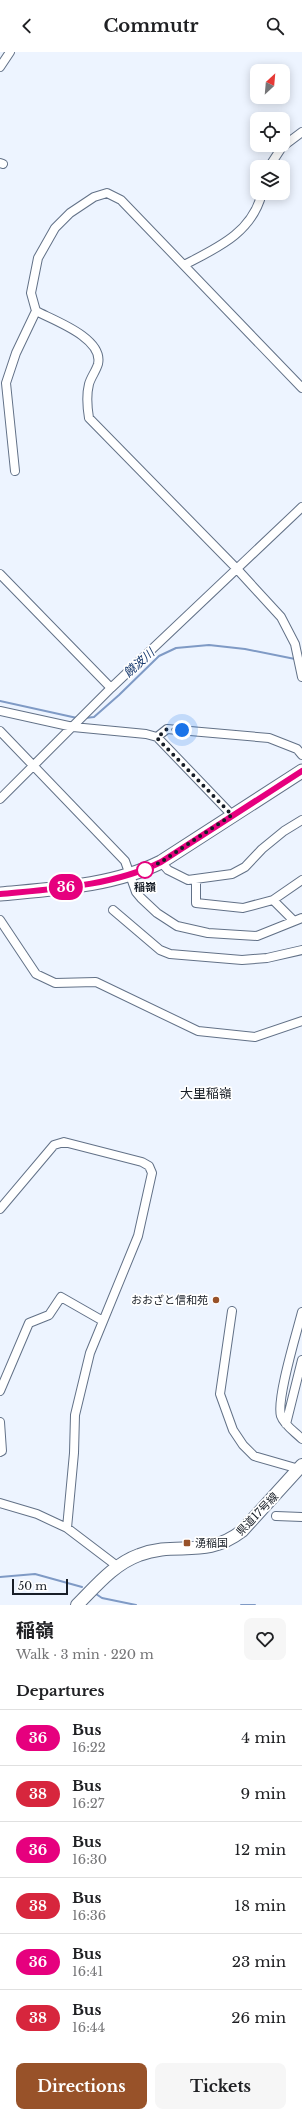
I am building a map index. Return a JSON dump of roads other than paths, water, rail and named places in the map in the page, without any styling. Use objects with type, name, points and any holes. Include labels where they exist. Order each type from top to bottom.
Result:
[{"type":"main road","points":[[0,894],[52,889],[130,875],[161,862],[302,771]]},
{"type":"main road","name":"県道17号線","points":[[78,1605],[117,1566],[140,1554],[159,1550],[210,1548],[226,1542],[242,1531],[300,1467]]},
{"type":"street","points":[[0,67],[10,52]]},
{"type":"street","points":[[274,160],[282,147],[302,132]]},
{"type":"street","points":[[15,471],[6,383],[16,353],[36,311],[32,293],[38,258],[55,228],[70,213],[94,197],[107,193],[121,200],[302,388]]},
{"type":"street","points":[[184,265],[229,241],[242,230],[259,205],[260,200]]},
{"type":"street","points":[[36,311],[83,335],[94,348],[98,356],[98,363],[89,384],[86,400],[89,418],[237,569],[281,617],[299,645],[302,677]]},
{"type":"street","points":[[0,799],[111,688],[302,507]]},
{"type":"street","points":[[0,574],[111,688]]},
{"type":"street","points":[[0,711],[73,727],[146,734],[157,738],[232,815]]},
{"type":"street","points":[[157,738],[167,729],[269,738],[297,749],[302,755]]},
{"type":"street","points":[[0,730],[125,861],[136,892],[141,898],[157,913],[177,926],[208,933],[257,936],[298,920]]},
{"type":"street","points":[[161,862],[168,870],[180,878],[188,880],[232,874],[245,867],[262,849],[284,831],[302,820]]},
{"type":"street","points":[[196,879],[196,903],[243,908],[273,900],[302,880]]},
{"type":"street","points":[[273,900],[298,920]]},
{"type":"street","points":[[113,910],[160,950],[170,954],[242,960],[267,958],[302,950]]},
{"type":"street","points":[[0,920],[36,974],[55,983],[96,982],[198,1031],[255,1037],[302,1021]]},
{"type":"street","points":[[0,1209],[54,1144],[64,1142],[142,1162],[149,1166],[152,1174],[138,1236],[90,1353],[75,1415],[74,1453],[67,1528]]},
{"type":"street","points":[[0,1391],[29,1323],[49,1315],[61,1297],[104,1321]]},
{"type":"street","points":[[232,1312],[220,1394],[232,1430],[243,1445],[254,1456],[300,1467]]},
{"type":"street","points":[[302,1312],[282,1395],[280,1415],[286,1424],[302,1439]]},
{"type":"street","points":[[286,1424],[302,1360]]},
{"type":"street","points":[[0,1422],[2,1451],[0,1452]]},
{"type":"street","points":[[0,1504],[37,1514],[67,1528],[117,1566]]},
{"type":"street","points":[[276,1516],[302,1517]]},
{"type":"waterway","name":"饒波川","points":[[85,718],[94,717],[159,656],[176,648],[209,645],[245,649],[295,659]]},
{"type":"waterway","name":"饒波川","points":[[0,701],[77,718]]},
{"type":"waterway","points":[[0,1577],[35,1574],[82,1587]]},
{"type":"waterway","points":[[96,1594],[102,1598],[136,1605]]},
{"type":"waterway","points":[[241,1605],[255,1605]]},
{"type":"place","name":"稲嶺","points":[[145,870]]},
{"type":"place","name":"おおざと信和苑","points":[[216,1300]]},
{"type":"place","name":"湧稲国","points":[[187,1543]]},
{"type":"district","name":"大里稲嶺","points":[[206,1093]]}]
